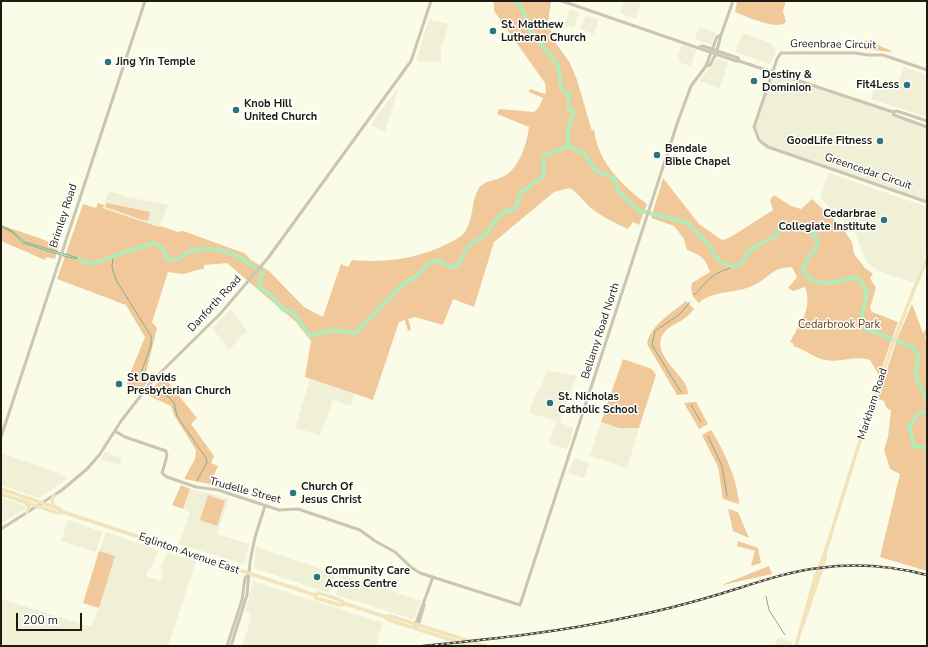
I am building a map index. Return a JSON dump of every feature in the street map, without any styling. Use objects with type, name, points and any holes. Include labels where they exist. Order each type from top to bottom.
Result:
[{"type":"main road","name":"Markham Road","points":[[796,646],[893,343],[927,259]]},
{"type":"main road","name":"Eglinton Avenue East","points":[[1,489],[54,507],[63,512],[315,595],[316,598],[340,605],[346,604],[383,616],[389,620],[470,646]]},
{"type":"main road","name":"Eglinton Avenue East","points":[[1,494],[58,513],[63,512]]},
{"type":"main road","points":[[54,495],[52,500],[54,507]]},
{"type":"main road","points":[[24,502],[29,507],[27,513]]},
{"type":"main road","name":"Eglinton Avenue East","points":[[383,616],[390,616],[418,624],[485,646]]},
{"type":"street","name":"Brimley Road","points":[[1,436],[144,1]]},
{"type":"street","name":"Danforth Road","points":[[1,529],[54,495],[87,469],[153,380],[220,314],[273,252],[346,152],[410,60],[431,1]]},
{"type":"street","points":[[562,1],[715,52],[738,58],[739,61],[893,112],[897,111],[927,121]]},
{"type":"street","name":"Bellamy Road North","points":[[433,577],[520,605],[691,86],[706,66],[710,65],[715,52],[717,37],[721,35],[733,1]]},
{"type":"street","name":"Greenbrae Circuit","points":[[772,72],[779,55],[785,52],[855,52],[868,55],[883,55],[927,70]]},
{"type":"street","name":"Greencedar Circuit","points":[[772,72],[754,127],[755,133],[765,145],[927,202]]},
{"type":"street","points":[[893,112],[894,115],[927,126]]},
{"type":"street","name":"Trudelle Street","points":[[115,431],[125,437],[166,451],[168,456],[162,473],[165,477],[196,487],[218,490],[281,510],[298,509],[360,530],[375,541],[396,552],[416,570],[433,577]]},
{"type":"street","points":[[231,646],[247,595],[255,537],[265,506]]},
{"type":"street","points":[[227,646],[242,600],[245,578],[249,574]]},
{"type":"street","points":[[416,629],[433,577]]},
{"type":"shaded area","points":[[624,1],[641,1],[636,19],[620,13]]},
{"type":"shaded area","points":[[570,9],[579,13],[574,28],[564,26]]},
{"type":"shaded area","points":[[586,16],[599,19],[594,34],[580,29]]},
{"type":"shaded area","points":[[429,19],[449,24],[441,48],[441,62],[416,61]]},
{"type":"shaded area","points":[[699,27],[716,33],[712,45],[695,39]]},
{"type":"shaded area","points":[[742,33],[771,43],[776,51],[770,64],[735,52]]},
{"type":"shaded area","points":[[682,45],[696,50],[691,66],[681,63],[678,56]]},
{"type":"shaded area","points":[[717,59],[728,62],[720,88],[699,81]]},
{"type":"shaded area","points":[[904,67],[927,75],[927,117],[871,99],[877,80],[897,86]]},
{"type":"shaded area","points":[[772,72],[893,112],[894,115],[927,127],[927,202],[768,147],[759,140],[754,127]]},
{"type":"shaded area","points":[[397,89],[398,90],[385,131],[378,129],[371,124]]},
{"type":"shaded area","name":"Cedarbrae Collegiate Institute","points":[[829,173],[927,207],[927,252],[915,283],[879,271],[870,265],[864,256],[855,233],[820,198]]},
{"type":"shaded area","points":[[109,191],[132,198],[168,205],[160,226],[159,227],[102,208]]},
{"type":"shaded area","points":[[1,226],[12,231],[25,242],[85,260],[67,257],[23,243],[13,233]]},
{"type":"shaded area","points":[[231,309],[247,331],[229,350],[212,328]]},
{"type":"shaded area","name":"St. Nicholas Catholic School","points":[[547,371],[576,376],[560,423],[574,428],[567,449],[549,443],[556,421],[529,413],[536,393],[541,388]]},
{"type":"shaded area","points":[[310,379],[355,394],[351,406],[333,400],[320,435],[295,428]]},
{"type":"shaded area","points":[[601,422],[619,428],[639,428],[627,468],[590,456]]},
{"type":"shaded area","points":[[105,452],[122,458],[119,465],[101,459]]},
{"type":"shaded area","points":[[1,453],[56,472],[67,479],[39,498],[1,485]]},
{"type":"shaded area","points":[[574,458],[589,463],[584,478],[568,473]]},
{"type":"shaded area","points":[[190,489],[229,498],[217,534],[249,544],[244,564],[179,544],[190,512],[183,509]]},
{"type":"shaded area","points":[[1,498],[26,506],[25,509],[1,523]]},
{"type":"shaded area","points":[[68,520],[102,532],[96,552],[61,541]]},
{"type":"shaded area","points":[[106,532],[158,550],[153,565],[148,570],[146,576],[161,581],[163,575],[161,567],[167,552],[196,561],[168,646],[1,646],[1,599],[92,627],[115,557],[99,551]]},
{"type":"shaded area","points":[[256,547],[335,574],[329,593],[254,568]]},
{"type":"shaded area","points":[[342,574],[421,601],[415,617],[412,619],[336,595]]},
{"type":"shaded area","points":[[253,581],[383,623],[378,636],[378,646],[242,646],[251,619],[250,614],[245,612]]},
{"type":"shaded area","points":[[778,637],[793,642],[791,646],[774,646]]},
{"type":"green space","points":[[494,1],[551,2],[548,21],[555,42],[570,63],[577,80],[592,131],[594,129],[600,152],[605,162],[620,181],[647,204],[639,225],[633,222],[628,229],[609,220],[591,208],[570,188],[554,192],[494,242],[474,307],[453,299],[443,325],[415,317],[408,319],[411,329],[408,331],[405,320],[399,322],[373,400],[305,377],[311,341],[296,322],[227,263],[204,265],[204,269],[184,274],[168,272],[152,322],[157,328],[146,373],[151,379],[137,393],[127,388],[127,381],[145,337],[126,305],[57,279],[83,204],[96,208],[98,203],[104,205],[102,208],[159,227],[160,226],[178,232],[183,231],[244,253],[251,260],[269,271],[304,307],[323,317],[341,264],[348,267],[352,260],[377,261],[401,259],[436,249],[460,237],[469,225],[476,193],[479,188],[486,183],[507,174],[521,156],[529,127],[497,114],[499,109],[534,112],[539,107],[543,98],[529,92],[530,89],[545,94],[545,83],[494,11]]},
{"type":"green space","points":[[737,1],[786,1],[783,11],[786,22],[776,25],[769,24],[735,12]]},
{"type":"green space","points":[[865,40],[892,51],[863,49]]},
{"type":"green space","name":"Cedarbrook Park","points":[[663,178],[699,224],[722,240],[731,237],[773,210],[770,200],[774,195],[791,206],[801,209],[812,199],[841,226],[852,242],[854,254],[865,268],[873,274],[870,278],[876,288],[870,308],[872,312],[898,322],[879,375],[870,360],[859,358],[836,361],[825,360],[793,346],[794,344],[790,342],[804,316],[807,295],[805,287],[793,291],[788,288],[797,277],[792,267],[779,269],[760,282],[747,288],[711,296],[699,303],[692,294],[692,283],[710,272],[706,263],[699,256],[687,250],[684,239],[674,226],[651,218]]},
{"type":"green space","points":[[107,203],[150,212],[148,221],[105,207]]},
{"type":"green space","points":[[1,225],[59,245],[55,259],[46,257],[45,260],[1,241]]},
{"type":"green space","points":[[686,301],[694,309],[686,317],[666,330],[660,341],[663,355],[686,386],[688,394],[677,395],[647,344],[652,331],[657,325]]},
{"type":"green space","points":[[912,304],[923,333],[927,328],[925,339],[927,343],[927,571],[880,557],[900,474],[890,469],[884,450],[888,437],[891,411],[886,407],[884,401],[877,399],[898,337]]},
{"type":"green space","points":[[623,359],[652,369],[656,375],[639,428],[619,428],[601,422]]},
{"type":"green space","points":[[163,376],[197,418],[191,424],[214,456],[211,463],[218,466],[210,484],[184,479],[195,459],[196,450],[174,415],[171,406],[147,395]]},
{"type":"green space","points":[[696,402],[708,424],[699,429],[684,403]]},
{"type":"green space","points":[[711,430],[730,466],[736,486],[739,504],[723,499],[718,467],[702,435]]},
{"type":"green space","points":[[181,485],[190,489],[183,509],[172,505]]},
{"type":"green space","points":[[208,495],[225,501],[217,526],[200,520]]},
{"type":"green space","points":[[728,509],[738,512],[749,538],[733,531]]},
{"type":"green space","points":[[738,541],[758,548],[761,563],[751,566],[755,551],[737,546]]},
{"type":"green space","points":[[99,551],[115,556],[99,608],[83,603]]},
{"type":"green space","points":[[769,566],[772,574],[723,585],[724,584]]},
{"type":"waterway","points":[[513,1],[520,5],[528,22],[530,31],[558,65],[561,88],[569,95],[568,108],[574,112],[568,129],[569,146]]},
{"type":"waterway","points":[[569,146],[584,153],[596,171],[614,178],[618,191],[638,210],[688,223],[712,249],[715,256],[721,262],[733,267],[743,263],[747,253],[761,243],[775,237],[782,226],[807,229],[814,233],[818,245],[805,263],[804,269],[806,275],[813,281],[822,283],[843,281],[850,278],[856,278],[860,281],[867,293],[862,314],[864,328],[914,348],[918,356],[915,375],[927,400]]},
{"type":"waterway","points":[[79,259],[89,263],[95,263],[154,243],[163,248],[166,258],[171,260],[178,259],[187,252],[191,251],[201,249],[220,250],[246,261],[262,273],[259,288],[270,294],[283,310],[292,311],[309,334],[313,336],[318,333],[334,331],[355,333],[400,287],[419,274],[427,264],[439,260],[448,266],[454,268],[457,266],[468,247],[481,238],[501,214],[516,208],[520,193],[541,178],[544,172],[543,156],[569,146]]},
{"type":"waterway","points":[[113,257],[112,267],[116,280],[151,336],[151,345],[140,377],[145,383]]},
{"type":"waterway","points":[[694,295],[714,275],[733,267]]},
{"type":"waterway","points":[[681,392],[652,345],[655,331],[680,314],[690,302]]},
{"type":"waterway","points":[[154,390],[169,397],[174,403],[177,416],[206,458],[207,462],[197,481]]},
{"type":"waterway","points":[[691,405],[701,422]]},
{"type":"waterway","points":[[927,410],[918,415],[909,426],[914,446],[927,448]]},
{"type":"waterway","points":[[708,436],[722,466],[727,496]]},
{"type":"waterway","points":[[766,596],[769,610],[785,635]]},
{"type":"railway","points":[[423,646],[475,641],[578,627],[675,607],[781,575],[833,566],[873,566],[900,569],[927,575]]},
{"type":"place","name":"St. Matthew Lutheran Church","points":[[493,31]]},
{"type":"place","name":"Jing Yin Temple","points":[[108,62]]},
{"type":"place","name":"Destiny & Dominion","points":[[754,81]]},
{"type":"place","name":"Fit4Less","points":[[907,85]]},
{"type":"place","name":"Knob Hill United Church","points":[[236,110]]},
{"type":"place","name":"GoodLife Fitness","points":[[880,141]]},
{"type":"place","name":"Bendale Bible Chapel","points":[[657,155]]},
{"type":"place","name":"Cedarbrae Collegiate Institute","points":[[884,220]]},
{"type":"place","name":"St Davids Presbyterian Church","points":[[119,384]]},
{"type":"place","name":"St. Nicholas Catholic School","points":[[550,403]]},
{"type":"place","name":"Church Of Jesus Christ","points":[[293,493]]},
{"type":"place","name":"Community Care Access Centre","points":[[317,577]]}]
